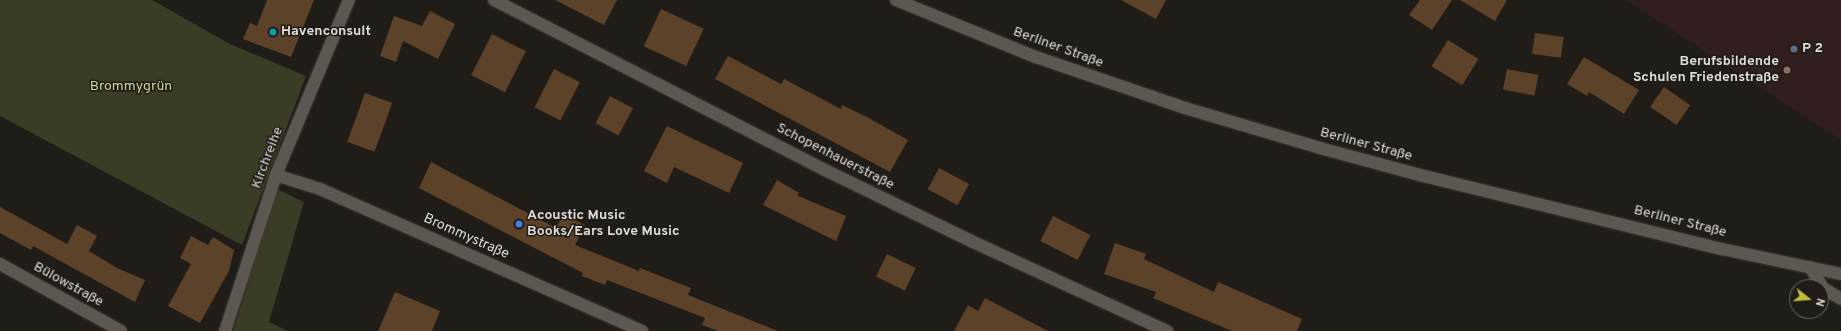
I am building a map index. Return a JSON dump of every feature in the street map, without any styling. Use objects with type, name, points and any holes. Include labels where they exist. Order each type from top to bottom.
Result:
[{"type":"street","name":"Kirchreihe","points":[[225,331],[276,175],[349,0]]},
{"type":"street","name":"Schopenhauerstraße","points":[[494,0],[834,174],[971,241],[1167,331]]},
{"type":"street","name":"Berliner Straße","points":[[896,0],[1036,57],[1185,108],[1320,148],[1420,175],[1722,248],[1841,274]]},
{"type":"street","name":"Brommystraße","points":[[276,175],[320,189],[642,331]]},
{"type":"street","name":"Bülowstraße","points":[[0,264],[121,331]]},
{"type":"street","points":[[1810,267],[1823,288],[1841,299]]},
{"type":"shaded area","name":"Berufsbildende Schulen Friedenstraße","points":[[1626,0],[1841,0],[1841,140]]},
{"type":"green space","name":"Brommygrün","points":[[0,0],[152,0],[230,44],[306,76],[242,245],[0,116]]},
{"type":"green space","points":[[277,189],[304,202],[269,322],[288,331],[233,331]]},
{"type":"building","name":"Havenconsult","points":[[267,0],[314,0],[291,57],[243,39],[250,23],[257,26]]},
{"type":"building","points":[[555,0],[617,0],[604,25]]},
{"type":"building","points":[[1121,0],[1166,0],[1156,19]]},
{"type":"building","points":[[1420,0],[1452,0],[1432,30],[1409,15]]},
{"type":"building","points":[[1460,0],[1507,0],[1495,21]]},
{"type":"building","points":[[661,9],[704,29],[686,66],[644,46]]},
{"type":"building","points":[[430,11],[455,24],[438,59],[403,41],[396,62],[380,56],[394,16],[422,26]]},
{"type":"building","points":[[1535,33],[1564,37],[1561,58],[1532,54]]},
{"type":"building","points":[[492,34],[526,51],[505,92],[471,75]]},
{"type":"building","points":[[1448,40],[1479,59],[1462,85],[1432,66]]},
{"type":"building","points":[[728,56],[781,84],[784,79],[841,109],[842,105],[908,140],[890,172],[715,79]]},
{"type":"building","points":[[1584,57],[1639,90],[1624,114],[1589,92],[1587,96],[1567,84]]},
{"type":"building","points":[[554,69],[580,82],[560,120],[534,107]]},
{"type":"building","points":[[1507,69],[1538,75],[1534,96],[1503,90]]},
{"type":"building","points":[[1664,87],[1690,105],[1676,125],[1650,107]]},
{"type":"building","points":[[365,93],[392,103],[374,152],[347,142]]},
{"type":"building","points":[[610,96],[633,108],[618,136],[595,123]]},
{"type":"building","points":[[667,126],[743,163],[729,193],[674,167],[667,183],[644,171]]},
{"type":"building","points":[[431,162],[556,228],[563,214],[585,225],[575,245],[639,271],[640,268],[691,288],[688,295],[778,331],[718,331],[702,325],[705,318],[607,280],[605,285],[582,276],[583,273],[419,188]]},
{"type":"building","points":[[939,168],[969,184],[958,205],[928,189]]},
{"type":"building","points":[[777,180],[799,193],[798,196],[846,216],[836,241],[763,205]]},
{"type":"building","points":[[0,207],[67,244],[77,225],[97,236],[89,251],[117,268],[145,280],[135,302],[33,246],[31,250],[0,233]]},
{"type":"building","points":[[1053,216],[1090,235],[1078,260],[1040,241]]},
{"type":"building","points":[[191,236],[208,245],[213,237],[234,250],[229,271],[200,323],[168,306],[191,264],[180,258]]},
{"type":"building","points":[[1115,243],[1146,254],[1144,259],[1214,292],[1218,282],[1302,319],[1297,331],[1232,331],[1153,298],[1156,292],[1104,274]]},
{"type":"building","points":[[887,254],[916,268],[905,290],[876,276]]},
{"type":"building","points":[[395,292],[440,311],[432,331],[378,331]]},
{"type":"building","points":[[985,298],[1048,331],[954,331],[968,305],[978,311]]},
{"type":"place","name":"Havenconsult","points":[[273,32]]},
{"type":"place","name":"P 2","points":[[1794,49]]},
{"type":"place","name":"Berufsbildende Schulen Friedenstraße","points":[[1787,70]]},
{"type":"place","name":"Acoustic Music Books/Ears Love Music","points":[[519,224]]}]
